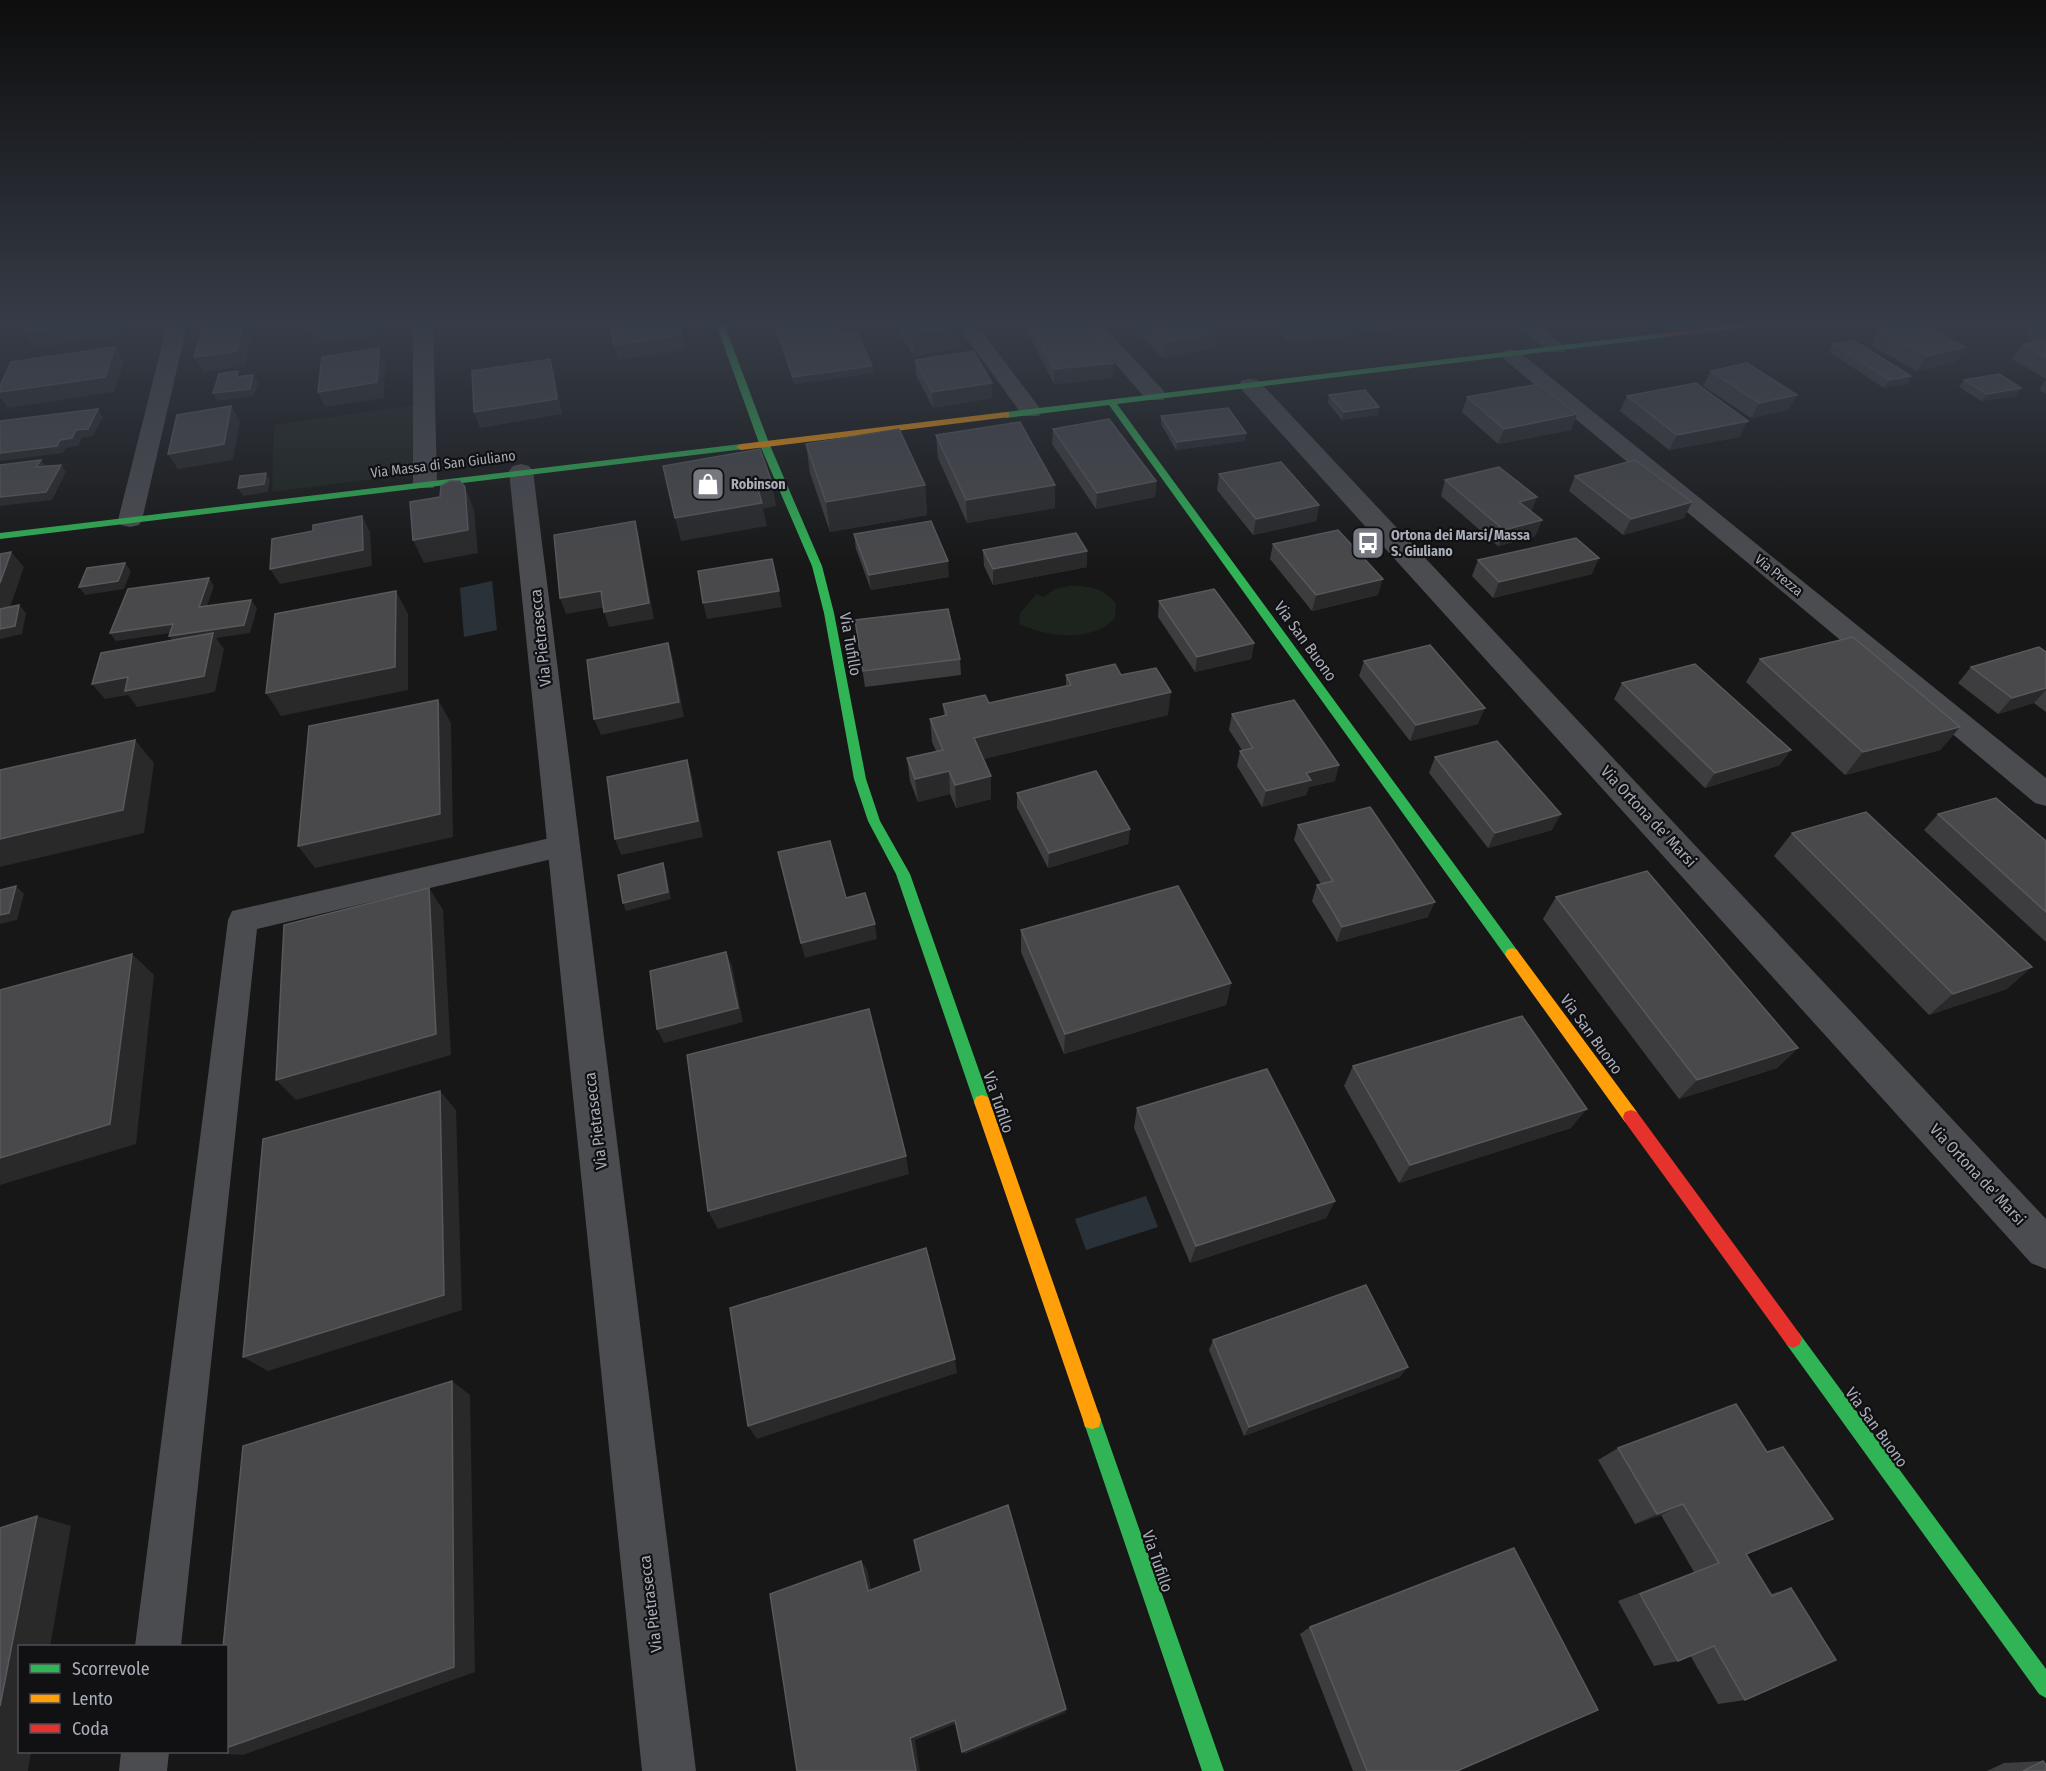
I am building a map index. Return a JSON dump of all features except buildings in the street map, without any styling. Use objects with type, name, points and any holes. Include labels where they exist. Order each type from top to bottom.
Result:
[{"type":"street","points":[[130,519],[158,404]]},
{"type":"street","points":[[424,404],[425,483]]},
{"type":"street","name":"Via Tufillo","points":[[749,404],[824,588],[855,756],[867,803],[903,874],[1213,1771]]},
{"type":"street","points":[[1026,404],[1031,411]]},
{"type":"street","name":"Via Massa di San Giuliano","points":[[0,536],[1089,404]]},
{"type":"street","name":"Via San Buono","points":[[1112,404],[2046,1687]]},
{"type":"street","name":"Via Ortona de' Marsi","points":[[1267,404],[2046,1249]]},
{"type":"street","name":"Via Prezza","points":[[1570,404],[2046,795]]},
{"type":"street","name":"Via Pietrasecca","points":[[521,471],[669,1771]]},
{"type":"lane","points":[[158,1645],[243,920],[563,846]]},
{"type":"lane","points":[[143,1771],[145,1753]]},
{"type":"shaded area","points":[[416,405],[415,474],[272,492],[274,425]]},
{"type":"shaded area","points":[[492,581],[497,630],[464,637],[460,588]]},
{"type":"shaded area","points":[[1069,586],[1089,587],[1107,595],[1116,604],[1115,618],[1106,626],[1095,631],[1069,635],[1043,632],[1019,624],[1020,613],[1037,594],[1043,597],[1055,589]]},
{"type":"shaded area","points":[[1146,1196],[1158,1227],[1086,1250],[1075,1219]]},
{"type":"traffic: fast","points":[[749,404],[817,566],[829,613],[860,779],[874,821],[903,874],[982,1102]]},
{"type":"traffic: fast","points":[[1006,415],[1099,404]]},
{"type":"traffic: fast","points":[[1112,404],[1512,954]]},
{"type":"traffic: fast","points":[[0,536],[741,447]]},
{"type":"traffic: fast","points":[[1793,1339],[2046,1687]]},
{"type":"traffic: fast","points":[[1092,1420],[1213,1771]]},
{"type":"traffic: slow","points":[[741,447],[1006,415]]},
{"type":"traffic: slow","points":[[1512,954],[1631,1117]]},
{"type":"traffic: slow","points":[[982,1102],[1092,1420]]},
{"type":"traffic: jam","points":[[1631,1117],[1793,1339]]},
{"type":"place","name":"Robinson","points":[[708,484]]},
{"type":"place","name":"Ortona dei Marsi/Massa S. Giuliano","points":[[1368,543]]}]
